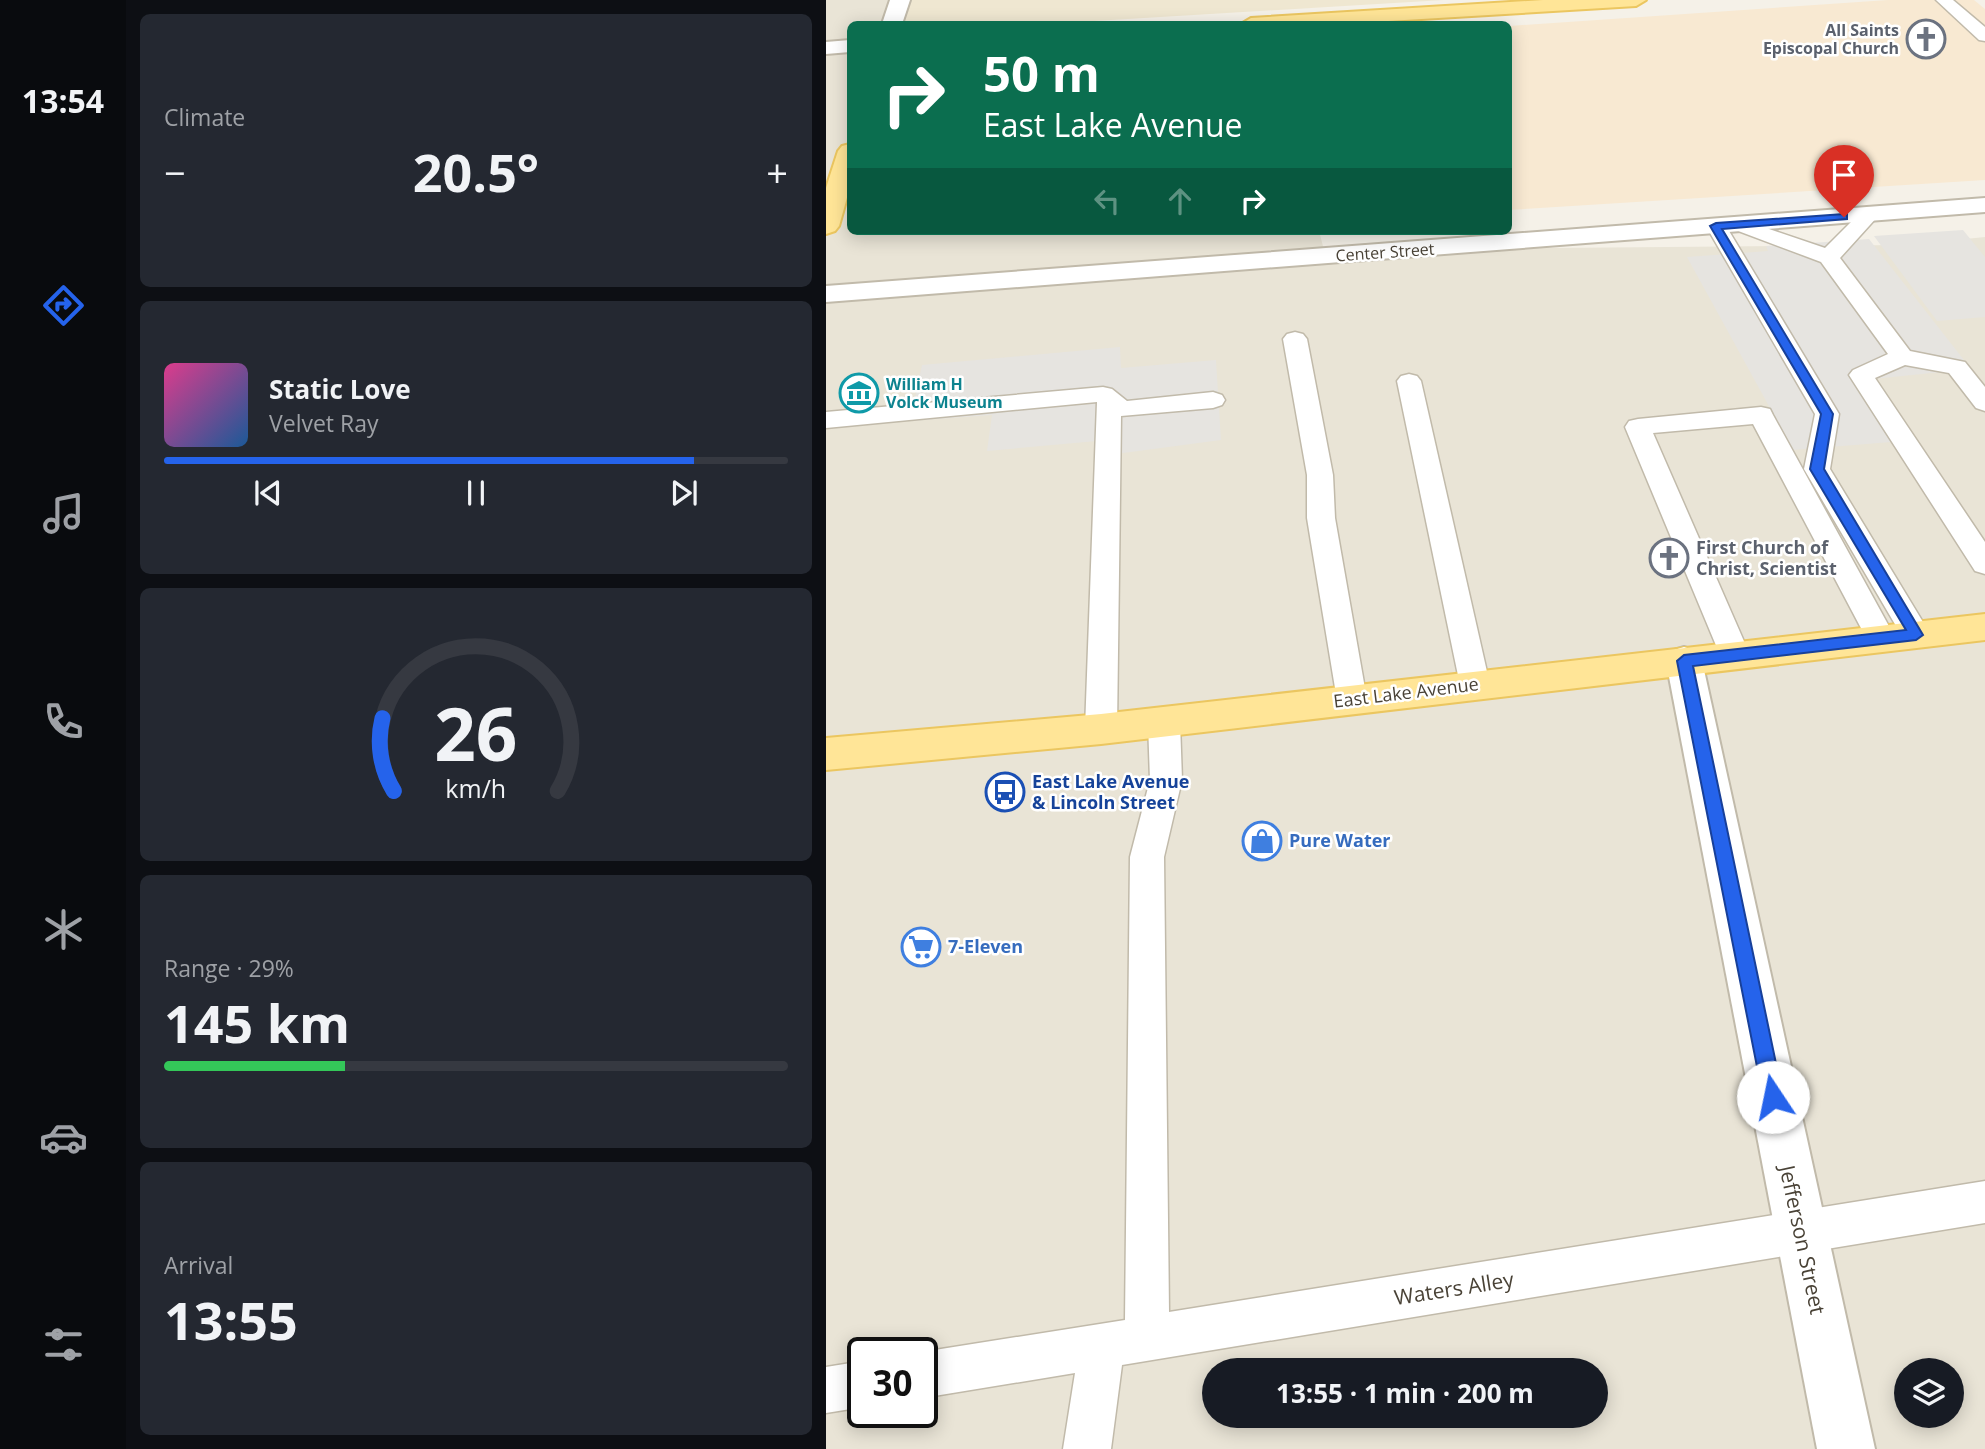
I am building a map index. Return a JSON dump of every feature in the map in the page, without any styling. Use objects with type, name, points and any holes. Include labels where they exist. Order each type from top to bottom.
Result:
[{"type":"main road","points":[[1319,21],[1636,0]]},
{"type":"main road","points":[[826,226],[847,168]]},
{"type":"main road","name":"East Lake Avenue","points":[[828,760],[1985,627]]},
{"type":"street","points":[[893,21],[900,0]]},
{"type":"street","points":[[826,48],[847,47]]},
{"type":"street","name":"Center Street","points":[[1512,235],[1728,225],[1985,205]]},
{"type":"street","name":"Center Street","points":[[826,294],[1334,243],[1509,235]]},
{"type":"street","name":"Jefferson Street","points":[[1684,661],[1846,1449]]},
{"type":"lane","points":[[1944,0],[1985,36]]},
{"type":"lane","points":[[1829,257],[1869,215]]},
{"type":"lane","points":[[1728,225],[1829,257],[1902,357]]},
{"type":"lane","points":[[1728,225],[1827,414],[1817,469],[1899,637]]},
{"type":"lane","points":[[1296,339],[1320,475],[1321,518],[1352,699]]},
{"type":"lane","points":[[1985,403],[1957,367],[1902,357],[1861,375],[1985,564]]},
{"type":"lane","points":[[1409,381],[1475,685]]},
{"type":"lane","points":[[826,420],[1102,394],[1122,409],[1213,400]]},
{"type":"lane","points":[[1101,729],[1109,399]]},
{"type":"lane","points":[[1735,654],[1638,426],[1761,415],[1899,637]]},
{"type":"lane","points":[[1147,1339],[1147,857],[1166,780],[1164,722]]},
{"type":"lane","name":"Waters Alley","points":[[938,1372],[1985,1202]]},
{"type":"lane","points":[[1087,1449],[1102,1346]]},
{"type":"lane","points":[[826,1390],[847,1387]]},
{"type":"shaded area","points":[[826,0],[895,0],[894,21],[847,21],[847,235],[1320,235],[1324,250],[1906,245],[1985,237],[1985,1449],[826,1449]]},
{"type":"shaded area","points":[[910,0],[1444,0],[1095,21],[903,21]]},
{"type":"shaded area","points":[[1888,0],[1974,0],[1985,9],[1985,180],[1512,210],[1512,26]]},
{"type":"shaded area","points":[[1963,230],[1985,257],[1985,317],[1937,321],[1874,236]]},
{"type":"shaded area","points":[[1869,239],[1971,369],[1853,381],[1891,442],[1793,450],[1687,257],[1768,251],[1766,246]]},
{"type":"shaded area","points":[[1120,347],[1121,368],[1216,360],[1221,440],[1108,455],[1108,440],[987,451],[992,415],[910,421],[922,365]]},
{"type":"place","name":"All Saints Episcopal Church","points":[[1926,39]]},
{"type":"place","name":"William H Volck Museum","points":[[859,393]]},
{"type":"place","name":"First Church of Christ, Scientist","points":[[1669,558]]},
{"type":"place","name":"East Lake Avenue & Lincoln Street","points":[[1005,792]]},
{"type":"place","name":"Pure Water","points":[[1262,841]]},
{"type":"place","name":"7-Eleven","points":[[921,947]]},
{"type":"route","points":[[1773,1097],[1684,661],[1916,635],[1817,469],[1827,414],[1716,226],[1844,217]]}]
